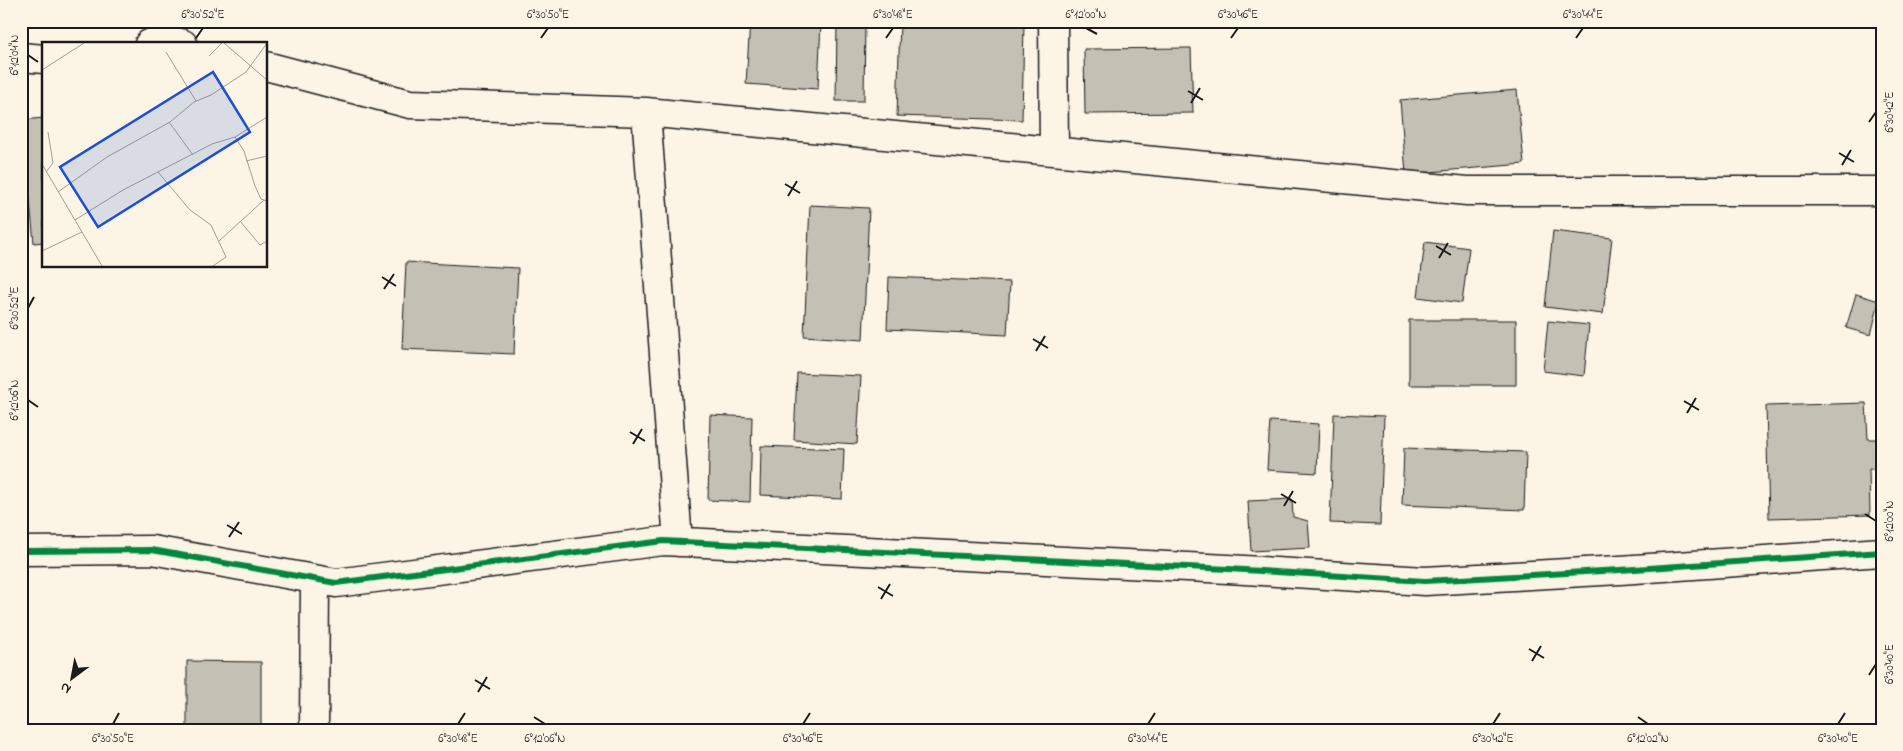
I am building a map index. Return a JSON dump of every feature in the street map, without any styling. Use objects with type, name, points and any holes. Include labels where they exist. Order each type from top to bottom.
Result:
[{"type":"street","points":[[1053,21],[1054,151]]},
{"type":"street","points":[[21,57],[42,58]]},
{"type":"street","points":[[268,67],[410,104],[646,112],[1467,191],[1882,191]]},
{"type":"street","points":[[646,112],[678,542]]},
{"type":"street","points":[[21,551],[152,550],[336,583],[664,541],[1425,581],[1882,552]]},
{"type":"street","points":[[314,730],[315,580]]},
{"type":"building","points":[[750,21],[821,21],[818,89],[746,84]]},
{"type":"building","points":[[837,21],[865,21],[864,101],[836,101]]},
{"type":"building","points":[[900,21],[1024,23],[1022,120],[897,116]]},
{"type":"building","points":[[1191,48],[1193,113],[1085,114],[1084,49]]},
{"type":"building","points":[[1517,90],[1524,164],[1406,174],[1400,100]]},
{"type":"building","points":[[42,118],[42,242],[34,243],[22,120]]},
{"type":"building","points":[[810,205],[869,208],[863,340],[804,336]]},
{"type":"building","points":[[1553,231],[1612,238],[1603,314],[1545,307]]},
{"type":"building","points":[[1425,242],[1469,248],[1462,303],[1418,297]]},
{"type":"building","points":[[406,262],[518,268],[514,354],[402,349]]},
{"type":"building","points":[[889,277],[1010,282],[1007,335],[887,329]]},
{"type":"building","points":[[1856,294],[1879,301],[1871,335],[1846,328]]},
{"type":"building","points":[[1409,320],[1516,320],[1516,385],[1409,385]]},
{"type":"building","points":[[1548,321],[1589,325],[1584,376],[1543,371]]},
{"type":"building","points":[[797,373],[861,376],[857,444],[794,440]]},
{"type":"building","points":[[1866,403],[1868,439],[1882,439],[1882,469],[1869,469],[1870,515],[1769,518],[1766,406]]},
{"type":"building","points":[[1334,414],[1384,416],[1380,525],[1330,523]]},
{"type":"building","points":[[710,415],[752,417],[750,502],[708,500]]},
{"type":"building","points":[[1270,421],[1319,424],[1317,473],[1267,470]]},
{"type":"building","points":[[761,446],[844,449],[842,499],[760,495]]},
{"type":"building","points":[[1404,448],[1526,452],[1524,510],[1402,505]]},
{"type":"building","points":[[1292,499],[1293,517],[1308,521],[1310,548],[1251,551],[1248,501]]},
{"type":"building","points":[[187,661],[261,662],[261,730],[187,730]]},
{"type":"cycle path","points":[[21,551],[152,550],[336,583],[663,541],[1228,569],[1425,581],[1882,552]]}]
